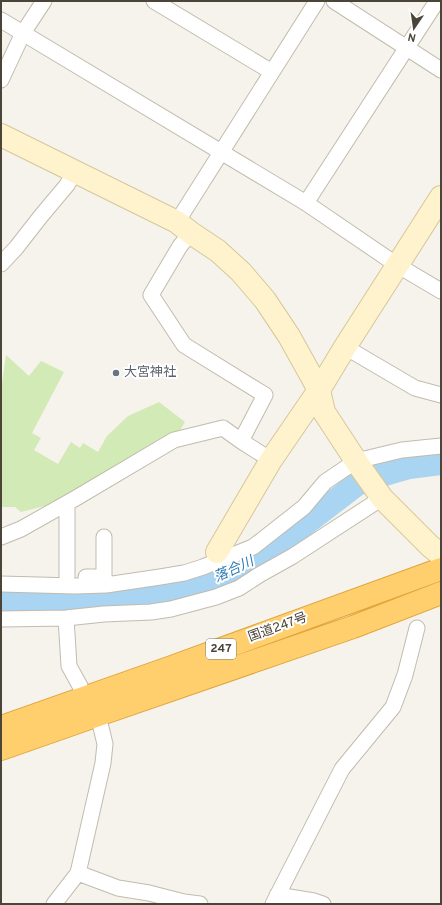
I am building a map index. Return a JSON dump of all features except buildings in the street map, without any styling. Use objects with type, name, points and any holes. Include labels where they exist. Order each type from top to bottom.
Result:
[{"type":"highway","name":"国道247号","points":[[1,727],[441,569]]},
{"type":"highway","name":"国道247号","points":[[1,749],[98,714],[353,627],[441,593]]},
{"type":"street","points":[[1,80],[23,33],[44,1]]},
{"type":"street","points":[[154,1],[272,72]]},
{"type":"street","points":[[241,441],[265,395],[184,345],[151,295],[180,246],[184,227],[221,152],[317,1]]},
{"type":"street","points":[[334,1],[441,70]]},
{"type":"street","points":[[306,204],[437,1]]},
{"type":"street","points":[[1,20],[306,204],[397,265],[441,291]]},
{"type":"street","points":[[1,135],[184,227],[218,251],[241,272],[265,300],[289,336],[319,390],[324,412],[382,498],[441,555]]},
{"type":"street","points":[[1,264],[16,248],[67,185],[75,171]]},
{"type":"street","points":[[217,552],[271,460],[319,390],[441,197]]},
{"type":"street","points":[[345,347],[415,388],[441,395]]},
{"type":"street","points":[[1,538],[21,529],[67,503],[174,440],[223,428],[271,460]]},
{"type":"street","points":[[1,584],[75,586],[106,585],[184,573],[253,548],[304,507],[325,482],[358,464],[402,450],[441,446]]},
{"type":"street","points":[[1,619],[66,618],[104,614],[151,612],[170,609],[216,597],[240,588],[259,575],[293,556],[382,498]]},
{"type":"street","points":[[67,503],[67,577]]},
{"type":"street","points":[[1,578],[104,577],[104,537]]},
{"type":"street","points":[[66,618],[69,666],[80,686],[84,698]]},
{"type":"street","points":[[323,904],[314,901],[275,900],[342,769],[393,707],[405,675],[416,628]]},
{"type":"street","points":[[54,904],[78,873],[103,763],[104,744],[98,714]]},
{"type":"street","points":[[78,873],[118,888],[200,904]]},
{"type":"green space","points":[[6,355],[29,376],[41,361],[64,372],[32,433],[41,438],[34,450],[58,464],[71,442],[80,448],[83,443],[98,452],[107,436],[128,416],[159,402],[185,422],[174,440],[76,498],[21,512],[15,507],[1,507],[1,391]]},
{"type":"waterway","name":"落合川","points":[[1,602],[109,603],[186,589],[227,576],[250,564],[271,551],[361,481],[409,467],[441,463]]},
{"type":"place","name":"大宮神社","points":[[116,373]]}]
